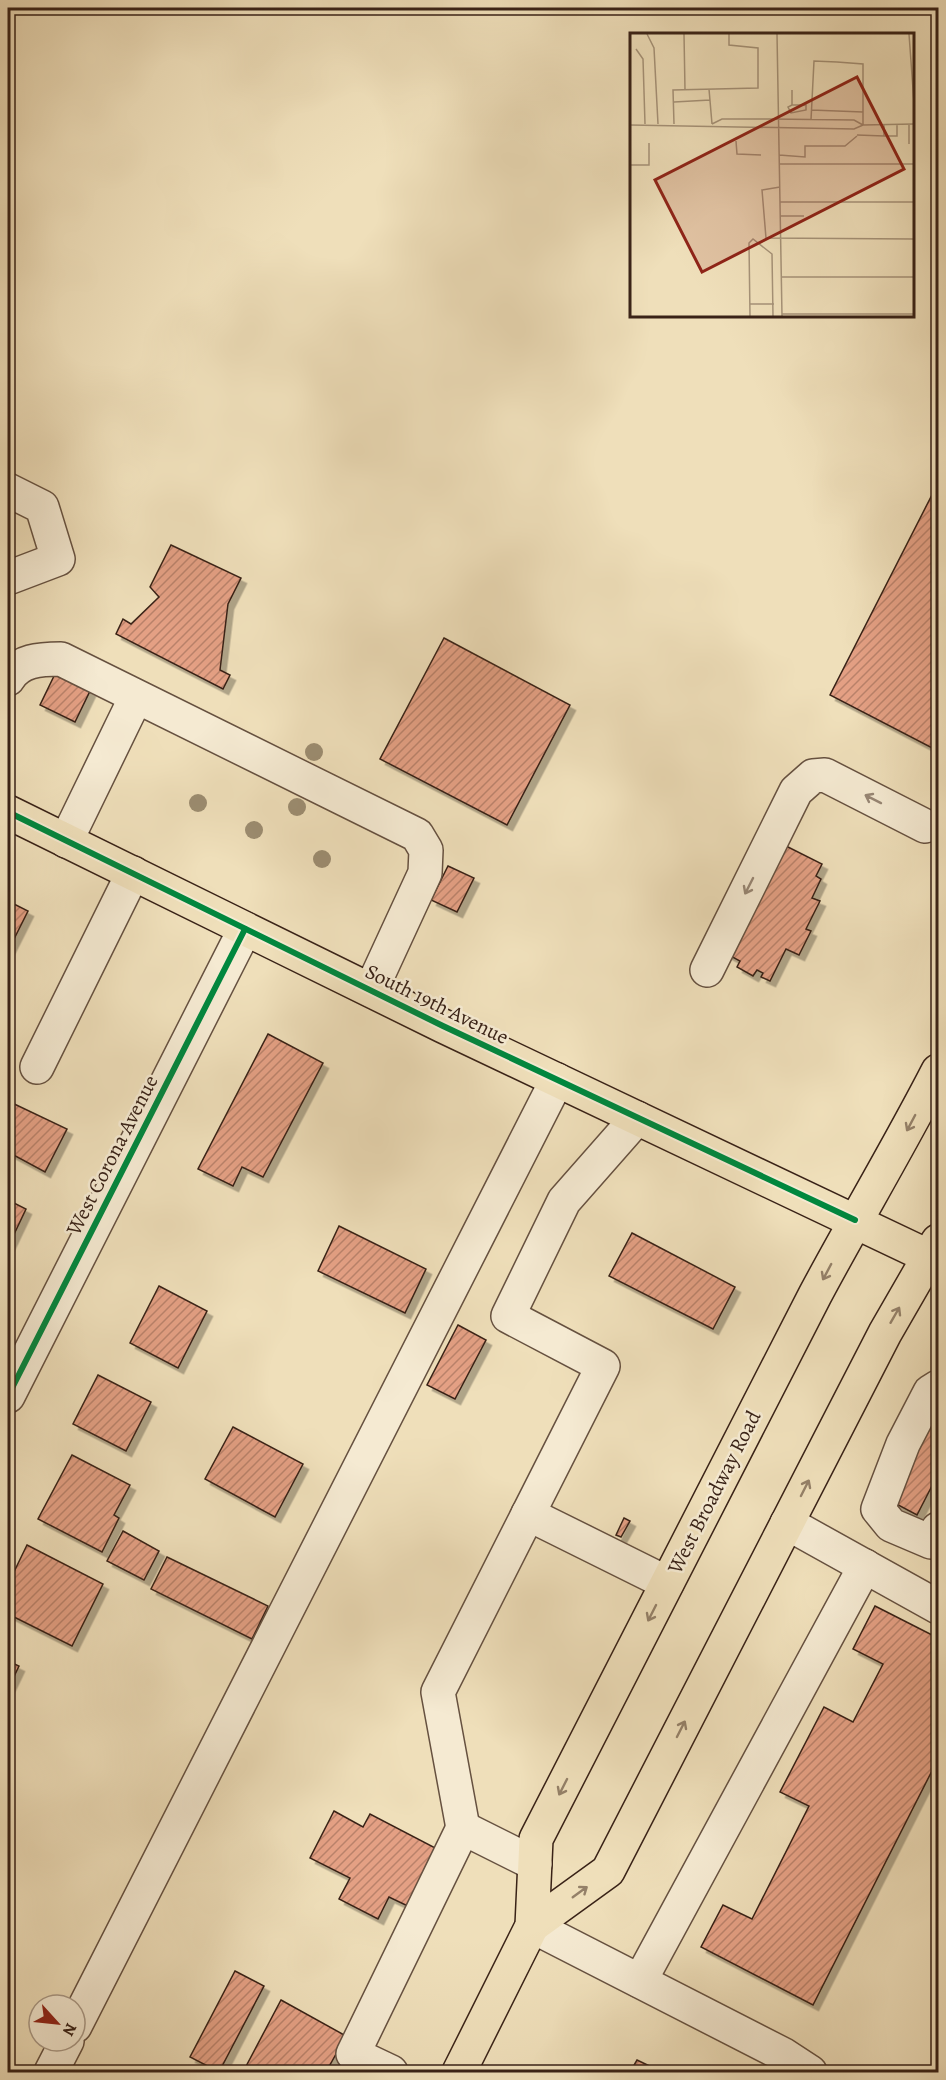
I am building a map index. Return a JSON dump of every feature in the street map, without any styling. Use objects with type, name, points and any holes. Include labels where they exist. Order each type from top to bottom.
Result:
[{"type":"main road","name":"South 19th Avenue","points":[[8,812],[636,1118],[855,1220],[936,1253]]},
{"type":"main road","name":"West Broadway Road","points":[[459,2073],[532,1926],[536,1839],[855,1220],[899,1147],[939,1071]]},
{"type":"main road","name":"West Broadway Road","points":[[532,1926],[608,1871],[885,1333],[936,1253]]},
{"type":"street","points":[[8,490],[42,507],[58,559],[8,578]]},
{"type":"street","points":[[8,679],[14,669],[38,659],[61,660],[417,835],[426,850],[425,873],[370,990]]},
{"type":"street","points":[[66,841],[136,697]]},
{"type":"street","points":[[707,970],[796,791],[813,776],[825,775],[926,826]]},
{"type":"street","points":[[37,1067],[133,873]]},
{"type":"street","name":"West Corona Avenue","points":[[8,1396],[245,929]]},
{"type":"street","points":[[87,2002],[557,1080]]},
{"type":"street","points":[[391,2073],[345,2063],[463,1828],[438,1692],[603,1366],[508,1316],[564,1201],[636,1118]]},
{"type":"street","points":[[939,1387],[930,1392],[903,1444],[878,1509],[891,1525],[931,1542],[939,1528]]},
{"type":"street","points":[[528,1514],[668,1583]]},
{"type":"street","points":[[787,1523],[939,1607]]},
{"type":"street","points":[[640,1981],[865,1566]]},
{"type":"street","points":[[463,1828],[535,1864]]},
{"type":"street","points":[[532,1926],[784,2055],[810,2073]]},
{"type":"street","points":[[51,2073],[61,2053]]},
{"type":"building","points":[[938,483],[938,751],[830,695]]},
{"type":"building","points":[[171,545],[241,578],[228,604],[220,670],[230,675],[223,689],[116,634],[123,619],[131,624],[159,597],[150,587]]},
{"type":"building","points":[[444,638],[570,705],[507,825],[380,759]]},
{"type":"building","points":[[55,674],[90,691],[75,722],[40,705]]},
{"type":"building","points":[[780,843],[822,864],[816,876],[821,879],[812,898],[820,901],[806,929],[811,931],[799,955],[786,949],[770,981],[761,977],[763,973],[757,970],[753,976],[737,967],[740,961],[725,953]]},
{"type":"building","points":[[448,866],[474,878],[457,912],[431,900]]},
{"type":"building","points":[[8,901],[28,911],[8,951]]},
{"type":"building","points":[[268,1034],[323,1063],[263,1177],[242,1167],[233,1186],[198,1169]]},
{"type":"building","points":[[8,1101],[67,1129],[45,1172],[8,1152]]},
{"type":"building","points":[[8,1200],[26,1209],[8,1247]]},
{"type":"building","points":[[339,1226],[426,1269],[405,1313],[318,1271]]},
{"type":"building","points":[[632,1233],[735,1287],[713,1329],[609,1276]]},
{"type":"building","points":[[159,1286],[207,1311],[178,1368],[130,1343]]},
{"type":"building","points":[[458,1325],[486,1340],[455,1399],[427,1385]]},
{"type":"building","points":[[98,1375],[151,1402],[126,1451],[73,1424]]},
{"type":"building","points":[[938,1394],[938,1474],[917,1515],[885,1498]]},
{"type":"building","points":[[233,1427],[303,1464],[275,1517],[205,1479]]},
{"type":"building","points":[[72,1455],[130,1485],[114,1515],[119,1518],[102,1552],[38,1519]]},
{"type":"building","points":[[624,1518],[630,1521],[621,1537],[616,1535]]},
{"type":"building","points":[[123,1531],[159,1551],[144,1580],[107,1561]]},
{"type":"building","points":[[27,1545],[103,1584],[72,1646],[8,1614],[8,1576],[11,1578]]},
{"type":"building","points":[[167,1557],[268,1606],[252,1639],[151,1589]]},
{"type":"building","points":[[875,1606],[938,1638],[938,1759],[813,2005],[701,1947],[723,1905],[752,1919],[809,1806],[780,1792],[824,1707],[853,1722],[883,1664],[853,1649]]},
{"type":"building","points":[[8,1661],[19,1666],[8,1689]]},
{"type":"building","points":[[334,1811],[363,1827],[370,1814],[443,1852],[414,1909],[389,1897],[378,1919],[339,1899],[350,1878],[310,1858]]},
{"type":"building","points":[[235,1971],[264,1986],[219,2072],[190,2057]]},
{"type":"building","points":[[281,2000],[346,2036],[326,2072],[243,2072]]},
{"type":"building","points":[[637,2060],[662,2072],[630,2072]]},
{"type":"cycle path","points":[[8,812],[443,1026],[855,1220]]},
{"type":"cycle path","points":[[8,1396],[245,929]]}]
